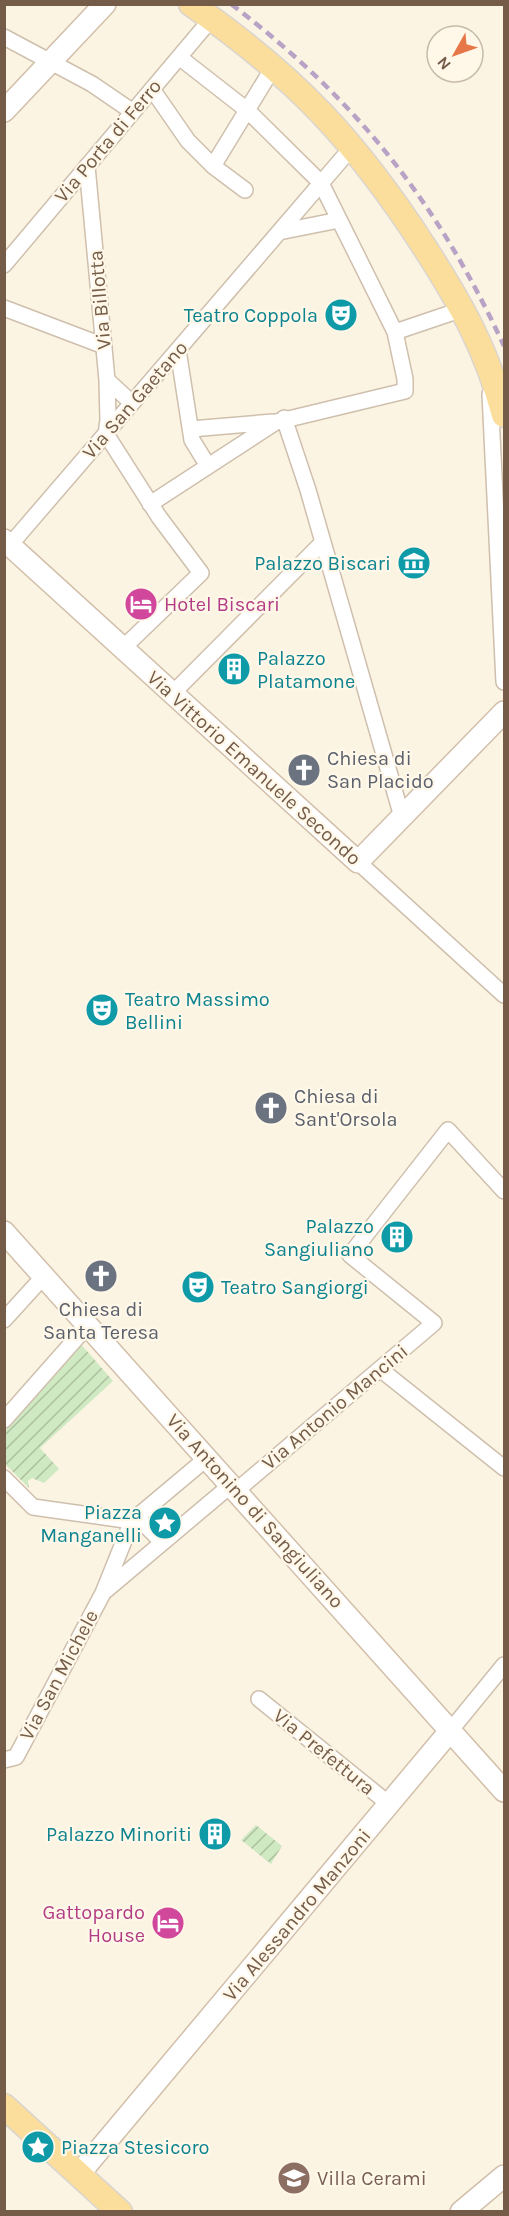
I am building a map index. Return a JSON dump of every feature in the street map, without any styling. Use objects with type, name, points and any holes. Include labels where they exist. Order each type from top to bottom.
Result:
[{"type":"main road","points":[[4,111],[105,4]]},
{"type":"main road","points":[[191,4],[274,66],[314,103],[353,146],[382,183],[463,309],[484,350],[502,402]]},
{"type":"main road","name":"Via Vittorio Emanuele Secondo","points":[[7,542],[358,862]]},
{"type":"main road","points":[[358,862],[504,712]]},
{"type":"main road","name":"Via Antonino di Sangiuliano","points":[[4,1232],[504,1791]]},
{"type":"main road","name":"Via Alessandro Manzoni","points":[[83,2169],[450,1731]]},
{"type":"main road","points":[[4,2106],[83,2169],[120,2211]]},
{"type":"main road","points":[[461,2211],[504,2176]]},
{"type":"street","name":"Via Porta di Ferro","points":[[4,264],[212,18]]},
{"type":"street","points":[[4,37],[92,84],[133,112]]},
{"type":"street","points":[[179,57],[247,110],[321,183],[394,332],[405,379],[405,391],[280,420],[190,429]]},
{"type":"street","points":[[213,166],[274,66]]},
{"type":"street","points":[[152,89],[188,141],[213,166],[245,190]]},
{"type":"street","name":"Via San Gaetano","points":[[7,542],[106,434],[353,146]]},
{"type":"street","name":"Via Billotta","points":[[87,166],[107,380],[106,434]]},
{"type":"street","points":[[279,232],[339,220]]},
{"type":"street","points":[[4,308],[104,346]]},
{"type":"street","points":[[394,332],[463,309]]},
{"type":"street","points":[[178,350],[190,429],[196,449],[208,466]]},
{"type":"street","points":[[484,350],[489,386],[504,682]]},
{"type":"street","points":[[107,380],[132,403]]},
{"type":"street","points":[[150,504],[280,420]]},
{"type":"street","points":[[280,420],[308,490],[383,750],[410,809]]},
{"type":"street","points":[[106,434],[150,504],[201,573],[123,648]]},
{"type":"street","points":[[173,693],[323,542]]},
{"type":"street","name":"Via Vittorio Emanuele Secondo","points":[[358,862],[504,995]]},
{"type":"street","name":"Via Antonio Mancini","points":[[102,1593],[434,1323],[350,1255],[448,1130],[504,1191]]},
{"type":"street","points":[[4,1320],[44,1276]]},
{"type":"street","points":[[4,1420],[88,1325]]},
{"type":"street","points":[[380,1369],[504,1468]]},
{"type":"street","points":[[130,1519],[207,1458]]},
{"type":"street","points":[[4,1478],[33,1507],[130,1519],[162,1542]]},
{"type":"street","name":"Via San Michele","points":[[10,1759],[102,1593],[130,1519]]},
{"type":"street","name":"Via Alessandro Manzoni","points":[[450,1731],[504,1665]]},
{"type":"street","name":"Via Prefettura","points":[[259,1699],[389,1804]]},
{"type":"green space","points":[[80,1343],[113,1381],[40,1448],[59,1469],[44,1483],[32,1478],[28,1481],[29,1488],[5,1464],[5,1430]]},
{"type":"green space","points":[[256,1825],[282,1846],[271,1864],[241,1840]]},
{"type":"railway","points":[[231,4],[318,78],[390,157],[422,200],[451,246],[504,346]]},
{"type":"place","name":"Teatro Coppola","points":[[341,315]]},
{"type":"place","name":"Palazzo Biscari","points":[[414,563]]},
{"type":"place","name":"Hotel Biscari","points":[[141,604]]},
{"type":"place","name":"Palazzo Platamone","points":[[234,669]]},
{"type":"place","name":"Chiesa di San Placido","points":[[304,770]]},
{"type":"place","name":"Teatro Massimo Bellini","points":[[102,1010]]},
{"type":"place","name":"Chiesa di Sant'Orsola","points":[[271,1108]]},
{"type":"place","name":"Palazzo Sangiuliano","points":[[397,1237]]},
{"type":"place","name":"Chiesa di Santa Teresa","points":[[101,1276]]},
{"type":"place","name":"Teatro Sangiorgi","points":[[198,1287]]},
{"type":"place","name":"Piazza Manganelli","points":[[165,1523]]},
{"type":"place","name":"Palazzo Minoriti","points":[[215,1834]]},
{"type":"place","name":"Gattopardo House","points":[[168,1923]]},
{"type":"place","name":"Piazza Stesicoro","points":[[38,2147]]},
{"type":"place","name":"Villa Cerami","points":[[294,2178]]}]
